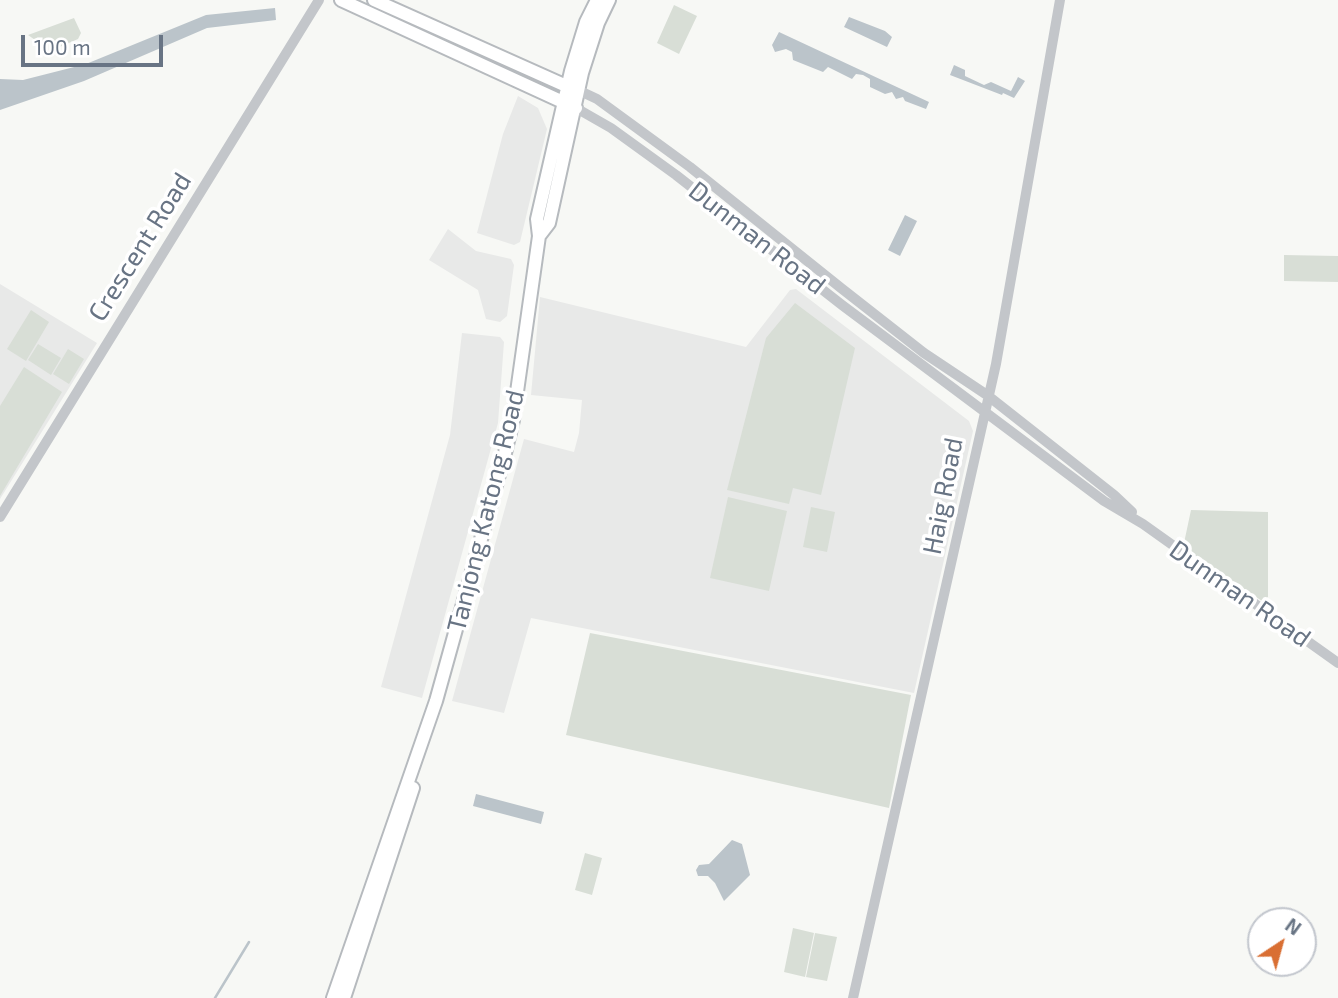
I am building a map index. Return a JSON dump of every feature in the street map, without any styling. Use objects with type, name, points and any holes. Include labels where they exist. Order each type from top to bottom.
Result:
[{"type":"main road","name":"Dunman Road","points":[[341,0],[570,105]]},
{"type":"main road","name":"Dunman Road","points":[[374,0],[574,89]]},
{"type":"main road","name":"Tanjong Katong Road","points":[[332,998],[436,701],[513,420],[539,236],[537,219],[574,89],[586,22],[597,0]]},
{"type":"main road","name":"Tanjong Katong Road","points":[[574,89],[598,23],[610,0]]},
{"type":"main road","name":"Tanjong Katong Road","points":[[344,998],[404,818],[437,708],[436,701]]},
{"type":"street","name":"Crescent Road","points":[[0,517],[319,0]]},
{"type":"street","name":"Haig Road","points":[[853,998],[956,551],[987,395],[996,364],[1060,0]]},
{"type":"street","name":"Dunman Road","points":[[574,89],[597,99],[654,140],[895,331],[987,395],[1114,495],[1143,524]]},
{"type":"street","name":"Dunman Road","points":[[570,105],[611,128],[667,168],[1104,502],[1143,524],[1338,663]]},
{"type":"shaded area","points":[[674,5],[697,16],[679,54],[657,43]]},
{"type":"shaded area","points":[[275,8],[276,20],[207,28],[84,81],[0,110],[0,79],[23,80],[86,64],[206,15]]},
{"type":"shaded area","points":[[849,17],[885,31],[892,37],[887,47],[844,27]]},
{"type":"shaded area","points":[[74,18],[81,33],[78,39],[55,49],[51,43],[38,42],[28,35]]},
{"type":"shaded area","points":[[779,32],[929,102],[926,109],[905,101],[903,97],[896,99],[892,92],[885,94],[870,87],[870,79],[863,75],[856,74],[852,79],[828,67],[823,72],[793,60],[792,52],[786,49],[775,52],[772,45]]},
{"type":"shaded area","points":[[954,65],[965,70],[965,76],[984,85],[991,82],[1011,91],[1018,77],[1025,81],[1014,98],[950,75]]},
{"type":"shaded area","points":[[518,96],[538,108],[547,129],[520,242],[514,245],[477,233],[503,134]]},
{"type":"shaded area","points":[[905,215],[917,221],[900,256],[888,250]]},
{"type":"shaded area","points":[[448,229],[476,251],[511,259],[514,265],[507,316],[500,322],[486,319],[478,290],[429,260]]},
{"type":"shaded area","points":[[1284,255],[1338,256],[1338,282],[1284,281]]},
{"type":"shaded area","points":[[0,284],[97,343],[0,499]]},
{"type":"shaded area","points":[[796,289],[969,421],[973,431],[914,693],[531,618],[504,713],[452,701],[524,439],[574,452],[579,433],[582,400],[531,395],[540,297],[746,347],[790,290]]},
{"type":"shaded area","points":[[795,303],[855,348],[821,495],[793,488],[789,504],[727,490],[766,338]]},
{"type":"shaded area","points":[[31,310],[49,322],[26,361],[7,349]]},
{"type":"shaded area","points":[[462,333],[500,337],[504,342],[498,423],[422,698],[381,687],[450,435]]},
{"type":"shaded area","points":[[38,344],[61,358],[51,375],[28,360]]},
{"type":"shaded area","points":[[68,349],[84,359],[69,384],[53,374]]},
{"type":"shaded area","points":[[24,367],[62,392],[0,496],[0,406]]},
{"type":"shaded area","points":[[728,497],[787,511],[769,591],[710,578]]},
{"type":"shaded area","points":[[811,507],[835,512],[827,552],[803,547]]},
{"type":"shaded area","points":[[1191,510],[1268,512],[1268,597],[1262,601],[1189,551],[1184,543]]},
{"type":"shaded area","points":[[590,633],[911,695],[889,808],[566,735]]},
{"type":"shaded area","points":[[476,794],[544,812],[541,824],[473,806]]},
{"type":"shaded area","points":[[732,840],[742,844],[750,875],[724,901],[715,883],[708,876],[698,876],[696,870],[699,865],[709,864]]},
{"type":"shaded area","points":[[585,853],[602,858],[592,895],[575,890]]},
{"type":"shaded area","points":[[793,928],[814,933],[805,977],[784,972]]},
{"type":"shaded area","points":[[815,933],[837,937],[827,981],[806,977]]},
{"type":"waterway","points":[[215,998],[249,942]]}]
